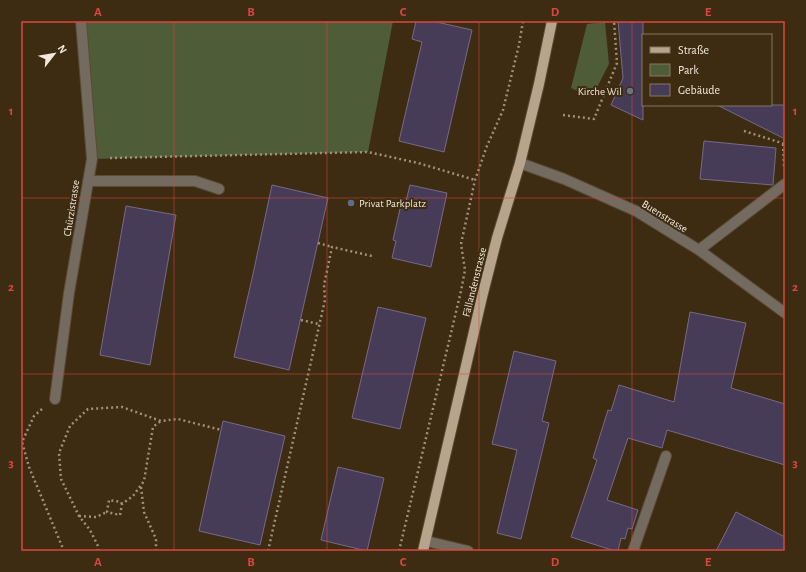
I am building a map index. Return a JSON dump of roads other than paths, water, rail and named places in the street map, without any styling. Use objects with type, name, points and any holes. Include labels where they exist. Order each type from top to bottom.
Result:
[{"type":"main road","name":"Fällandenstrasse","points":[[424,546],[484,289],[497,238],[520,163],[552,21]]},
{"type":"street","name":"Chürzistrasse","points":[[55,399],[69,293],[92,159],[81,21]]},
{"type":"street","name":"Buenstrasse","points":[[520,163],[564,179],[636,211],[699,250],[785,313]]},
{"type":"street","points":[[88,181],[195,181],[219,189]]},
{"type":"street","points":[[699,250],[785,184]]},
{"type":"street","points":[[633,551],[666,456]]},
{"type":"street","points":[[424,546],[468,551]]},
{"type":"place","name":"Kirche Wil","points":[[630,91]]},
{"type":"place","name":"Privat Parkplatz","points":[[351,203]]}]
